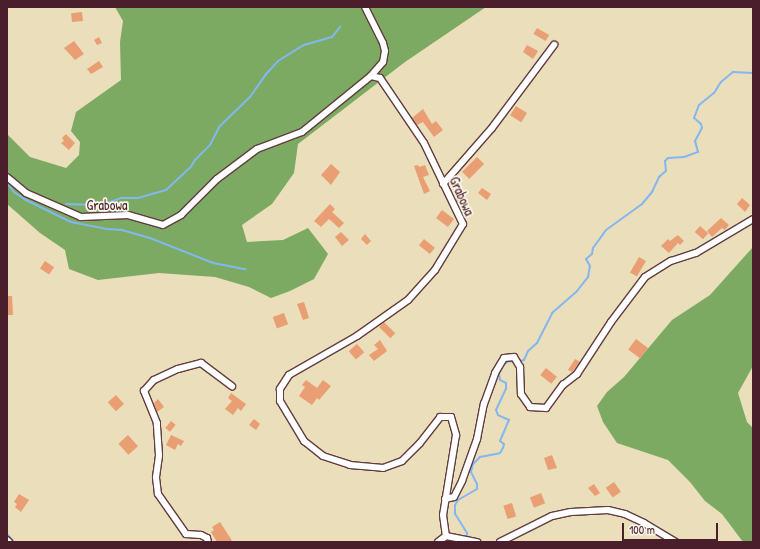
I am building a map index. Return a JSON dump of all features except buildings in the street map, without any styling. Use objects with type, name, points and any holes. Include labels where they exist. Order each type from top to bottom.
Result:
[{"type":"street","points":[[365,7],[383,43],[385,51],[384,62],[371,76]]},
{"type":"street","points":[[443,184],[492,128],[554,45]]},
{"type":"street","name":"Grabowa","points":[[7,177],[26,193],[81,217],[128,215],[163,225],[181,215],[218,178],[257,149],[302,132],[371,76],[380,78],[424,143],[463,224],[435,270],[408,300],[357,336],[289,375],[280,388],[280,401],[304,441],[323,456],[350,465],[383,468],[402,461],[420,443],[440,417],[451,417],[456,435],[443,515],[446,533]]},
{"type":"street","points":[[445,499],[454,497],[462,481],[477,439],[484,404],[495,373],[504,358],[514,357],[520,367],[521,394],[530,408],[546,408],[563,386],[577,374],[611,322],[645,276],[671,261],[696,253],[753,219]]},
{"type":"street","points":[[208,542],[207,538],[201,535],[186,534],[158,494],[156,477],[159,455],[157,423],[144,391],[154,380],[178,369],[201,363],[232,386]]},
{"type":"street","points":[[500,542],[552,516],[571,512],[608,510],[625,514],[644,523],[676,542]]},
{"type":"street","points":[[438,542],[446,533],[477,542]]},
{"type":"green space","points":[[115,7],[486,7],[405,62],[298,144],[294,173],[272,204],[242,225],[247,242],[283,240],[308,228],[328,254],[314,279],[290,291],[271,298],[249,287],[215,277],[159,273],[98,280],[69,269],[65,250],[40,233],[7,204],[7,134],[30,157],[66,168],[79,155],[80,142],[71,131],[76,112],[121,80],[120,42],[123,21]]},
{"type":"green space","points":[[753,247],[753,366],[738,393],[747,422],[753,428],[753,542],[743,542],[722,514],[705,501],[690,482],[668,460],[617,443],[603,422],[597,406],[607,392],[624,377],[672,320],[710,295]]},
{"type":"waterway","points":[[66,204],[101,205],[121,198],[138,198],[166,190],[190,168],[195,160],[210,145],[219,127],[250,97],[266,74],[278,61],[304,45],[332,37],[340,27]]},
{"type":"waterway","points":[[520,361],[524,360],[528,351],[537,343],[552,313],[577,291],[588,277],[590,266],[586,259],[592,254],[593,248],[606,230],[642,204],[652,192],[659,177],[666,171],[665,161],[668,158],[684,157],[698,152],[695,141],[702,128],[701,124],[694,118],[699,105],[714,93],[721,82],[733,72],[753,73]]},
{"type":"waterway","points":[[7,183],[14,192],[26,200],[71,222],[106,229],[122,230],[150,238],[213,263],[245,269]]},
{"type":"waterway","points":[[467,537],[467,533],[455,514],[455,505],[458,500],[477,489],[477,484],[471,472],[473,464],[480,457],[500,453],[503,448],[504,444],[500,441],[509,420],[498,415],[496,410],[506,389],[506,383],[500,380],[499,374],[503,365],[509,361],[514,362]]},
{"type":"waterway","points":[[7,534],[14,542]]}]
